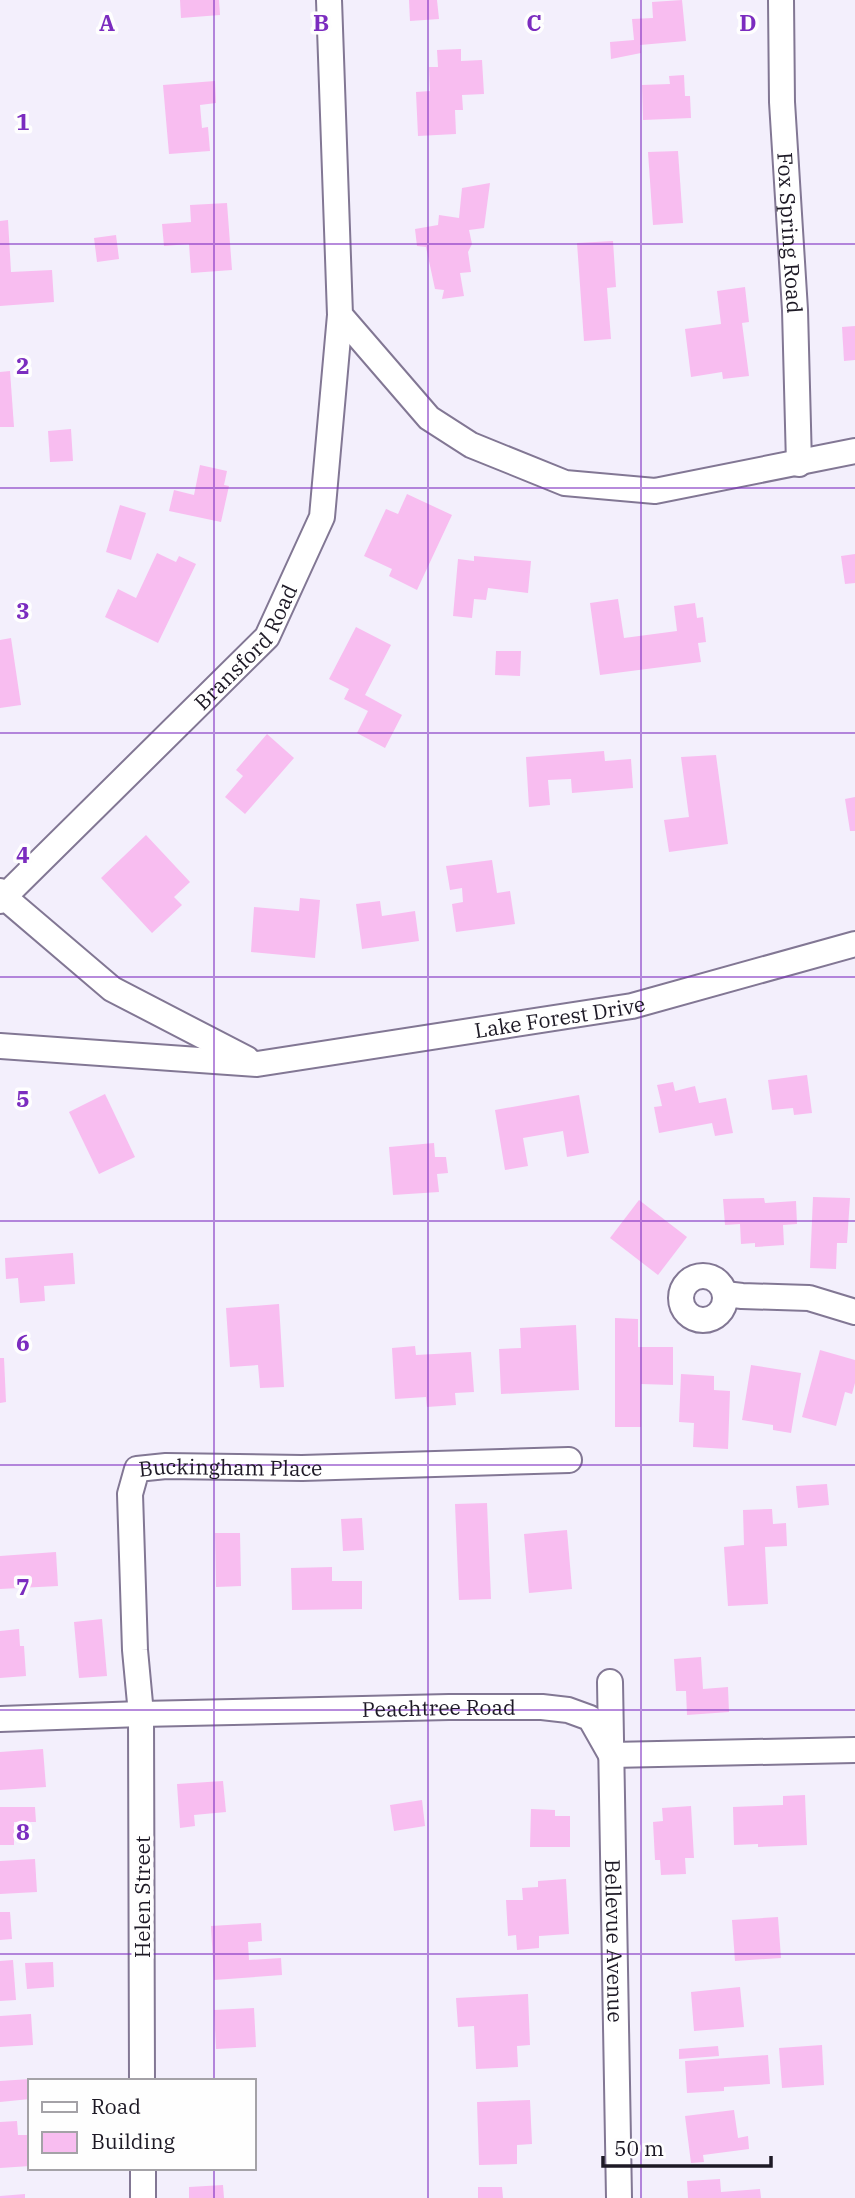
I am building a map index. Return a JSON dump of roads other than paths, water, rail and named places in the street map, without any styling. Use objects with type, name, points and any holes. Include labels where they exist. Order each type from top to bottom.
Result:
[{"type":"street","name":"Bransford Road","points":[[1,896],[267,637],[322,517],[340,316],[329,0]]},
{"type":"street","name":"Fox Spring Road","points":[[781,0],[782,102],[795,310],[799,464]]},
{"type":"street","points":[[340,316],[429,418],[471,444],[565,483],[655,491],[855,451]]},
{"type":"street","points":[[1,896],[112,989],[257,1064]]},
{"type":"street","name":"Lake Forest Drive","points":[[0,1046],[257,1064],[632,1006],[855,944]]},
{"type":"street","points":[[725,1294],[809,1298],[855,1312]]},
{"type":"street","name":"Buckingham Place","points":[[141,1714],[135,1650],[130,1494],[137,1469],[166,1466],[302,1468],[569,1460]]},
{"type":"street","name":"Bellevue Avenue","points":[[611,1682],[619,2198]]},
{"type":"street","name":"Peachtree Road","points":[[0,1719],[436,1707],[542,1707],[568,1710],[590,1718],[611,1755]]},
{"type":"street","name":"Helen Street","points":[[141,1714],[142,2079]]},
{"type":"street","points":[[611,1755],[855,1750]]},
{"type":"street","points":[[143,2170],[143,2198]]}]
